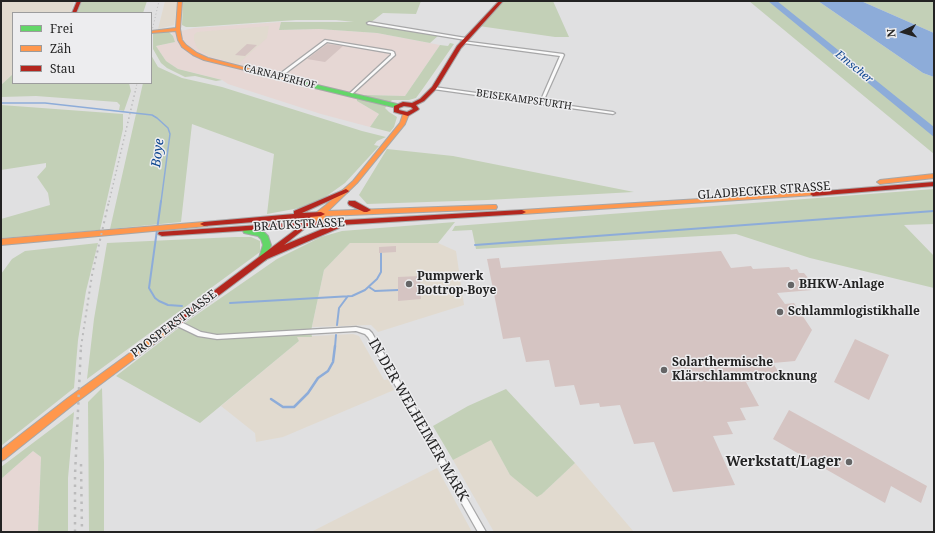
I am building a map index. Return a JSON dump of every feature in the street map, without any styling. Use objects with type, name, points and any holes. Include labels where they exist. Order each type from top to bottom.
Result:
[{"type":"main road","points":[[74,12],[79,1]]},
{"type":"main road","points":[[152,32],[178,29],[180,1]]},
{"type":"main road","points":[[406,114],[396,111],[395,108],[405,103],[413,105],[422,100],[434,88],[464,41],[501,1]]},
{"type":"main road","name":"CARNAPERHOF","points":[[178,29],[182,42],[195,54],[212,61],[397,106]]},
{"type":"main road","name":"PROSPERSTRASSE","points":[[1,456],[175,322],[265,257],[321,214],[348,190],[403,123],[406,114],[416,110],[416,107],[413,105]]},
{"type":"main road","name":"GLADBECKER STRASSE","points":[[596,205],[812,188],[934,176]]},
{"type":"main road","name":"GLADBECKER STRASSE","points":[[596,205],[816,194],[934,184]]},
{"type":"main road","points":[[284,216],[314,206],[348,190],[349,198],[352,203],[366,210],[375,211]]},
{"type":"main road","name":"BRAUKSTRASSE","points":[[1,248],[167,231],[284,216],[375,211],[596,205]]},
{"type":"main road","name":"BRAUKSTRASSE","points":[[167,231],[345,222],[596,205]]},
{"type":"main road","points":[[321,214],[322,221],[326,223]]},
{"type":"main road","points":[[304,215],[309,224]]},
{"type":"main road","points":[[265,257],[318,232],[345,222]]},
{"type":"main road","points":[[238,228],[256,232],[266,238],[267,245],[265,257]]},
{"type":"main road","name":"BRAUKSTRASSE","points":[[1,242],[147,233]]},
{"type":"street","points":[[369,23],[464,41],[562,55],[541,103]]},
{"type":"street","points":[[278,77],[326,41],[392,52],[393,55],[351,94]]},
{"type":"street","name":"BEISEKAMPSFURTH","points":[[434,88],[613,113]]},
{"type":"street","name":"IN DER WELHEIMER MARK","points":[[175,322],[200,334],[217,337],[356,329],[367,332],[482,532]]},
{"type":"shaded area","points":[[1,1],[74,1],[70,12],[12,12],[12,75],[1,85]]},
{"type":"shaded area","points":[[165,1],[178,1],[174,25],[158,29]]},
{"type":"shaded area","points":[[281,22],[279,30],[319,29],[377,33],[440,45],[405,96],[366,95],[357,101],[379,114],[370,127],[321,114],[228,84],[222,80],[178,69],[166,61],[156,46],[175,42],[172,33],[194,28]]},
{"type":"shaded area","points":[[269,26],[267,38],[238,64],[209,56],[197,48],[194,40],[194,35],[197,32]]},
{"type":"shaded area","points":[[350,243],[438,243],[456,251],[464,305],[378,332],[371,325],[312,327],[324,270]]},
{"type":"shaded area","points":[[353,334],[359,336],[384,380],[388,379],[394,390],[283,437],[256,442],[255,433],[221,406],[299,341],[296,337]]},
{"type":"shaded area","points":[[491,439],[510,475],[542,494],[575,463],[634,532],[494,532],[453,460]]},
{"type":"shaded area","points":[[33,451],[41,457],[38,532],[1,532],[1,479]]},
{"type":"shaded area","points":[[437,468],[472,532],[311,532]]},
{"type":"green space","points":[[82,1],[147,1],[143,12],[77,12]]},
{"type":"green space","points":[[183,1],[421,1],[416,14],[383,13],[370,23],[439,35],[430,43],[377,33],[319,29],[279,30],[281,22],[354,22],[336,20],[296,20],[186,27],[182,25]]},
{"type":"green space","points":[[501,1],[553,1],[569,37],[555,37],[479,26]]},
{"type":"green space","points":[[749,1],[818,1],[923,73],[934,77],[934,154]]},
{"type":"green space","points":[[861,1],[934,1],[934,33]]},
{"type":"green space","points":[[153,32],[169,32],[173,36],[175,42],[156,46],[166,61],[178,69],[222,80],[216,81],[195,76],[185,77],[167,68],[161,63],[153,49]]},
{"type":"green space","points":[[450,43],[454,44],[416,98],[409,100],[392,100],[385,108],[397,117],[394,127],[390,132],[370,127],[379,114],[357,101],[357,99],[366,95],[405,96],[440,45],[448,46]]},
{"type":"green space","points":[[152,57],[158,67],[182,78],[222,87],[362,131],[386,137],[377,141],[374,145],[379,146],[345,183],[321,200],[305,207],[267,214],[274,154],[192,124],[181,222],[110,229],[143,84],[152,84]]},
{"type":"green space","points":[[12,75],[12,84],[129,84],[131,91],[124,111],[119,110],[120,105],[117,102],[36,96],[1,97],[1,85]]},
{"type":"green space","points":[[1,105],[123,114],[123,129],[100,230],[1,238],[1,219],[50,205],[48,193],[37,177],[46,167],[46,163],[1,170]]},
{"type":"green space","points":[[387,149],[453,156],[634,192],[487,200],[367,204],[359,195]]},
{"type":"green space","points":[[934,189],[934,224],[904,225],[934,256],[934,288],[810,258],[736,234],[476,249],[472,230],[452,231],[455,226]]},
{"type":"green space","points":[[455,222],[438,243],[350,243],[324,270],[311,331],[312,337],[297,337],[299,341],[200,423],[116,376],[189,320],[277,259],[321,237],[342,231]]},
{"type":"green space","points":[[251,237],[260,241],[260,252],[87,379],[94,319],[107,243]]},
{"type":"green space","points":[[98,243],[86,291],[78,340],[74,388],[1,446],[1,274],[12,259],[25,251]]},
{"type":"green space","points":[[102,388],[104,532],[89,532],[88,402]]},
{"type":"green space","points":[[506,389],[575,463],[537,497],[510,475],[491,440],[453,460],[433,426],[468,406]]},
{"type":"green space","points":[[74,412],[68,478],[68,532],[38,532],[41,457],[33,451],[1,479],[1,467]]},
{"type":"water","name":"Emscher","points":[[768,1],[777,1],[934,127],[934,137]]},
{"type":"water","points":[[818,1],[861,1],[934,33],[934,77],[923,73]]},
{"type":"building","points":[[247,44],[257,45],[245,56],[235,55]]},
{"type":"building","points":[[327,44],[343,46],[325,62],[307,59]]},
{"type":"building","name":"Pumpwerk Bottrop-Boye","points":[[396,246],[396,252],[379,253],[379,247]]},
{"type":"building","name":"Solarthermische Klärschlammtrocknung","points":[[721,251],[731,268],[751,266],[753,269],[789,267],[791,270],[797,269],[799,273],[804,273],[809,279],[804,279],[812,290],[777,293],[785,304],[794,303],[812,330],[795,361],[773,363],[782,378],[746,382],[759,406],[740,408],[746,420],[727,422],[733,434],[713,436],[735,485],[673,492],[654,442],[634,444],[620,405],[600,407],[599,403],[580,405],[574,385],[555,387],[549,360],[526,362],[520,337],[503,339],[487,259],[499,258],[501,268]]},
{"type":"building","name":"Pumpwerk Bottrop-Boye","points":[[420,276],[421,299],[398,301],[398,277]]},
{"type":"building","points":[[855,339],[889,355],[869,400],[834,382]]},
{"type":"building","name":"Werkstatt/Lager","points":[[789,410],[927,486],[921,503],[891,486],[885,503],[773,439]]},
{"type":"waterway","name":"Boye","points":[[1,103],[45,103],[152,115],[157,118],[168,128],[170,134],[161,202]]},
{"type":"waterway","name":"Boye","points":[[161,201],[149,288],[155,298],[159,301],[168,305],[182,306]]},
{"type":"waterway","points":[[475,245],[934,211]]},
{"type":"waterway","name":"Boye","points":[[348,296],[352,296],[365,290],[377,279],[381,272],[381,253]]},
{"type":"waterway","points":[[369,287],[375,291],[398,290]]},
{"type":"waterway","name":"Boye","points":[[230,303],[348,296]]},
{"type":"waterway","points":[[337,325],[339,308],[348,296]]},
{"type":"waterway","points":[[335,347],[336,335]]},
{"type":"waterway","points":[[271,399],[283,407],[294,407],[308,393],[318,378],[328,371],[333,362],[335,346]]},
{"type":"railway","points":[[152,31],[159,1]]},
{"type":"railway","points":[[136,89],[137,84]]},
{"type":"railway","points":[[109,202],[136,88]]},
{"type":"railway","points":[[81,347],[92,275],[109,201]]},
{"type":"railway","points":[[75,532],[75,475],[81,346]]},
{"type":"railway","points":[[81,464],[82,532]]},
{"type":"traffic: fast","points":[[288,80],[397,106]]},
{"type":"traffic: fast","points":[[247,231],[261,234],[265,238],[267,245],[263,258]]},
{"type":"traffic: slow","points":[[180,1],[178,29],[180,40],[184,46],[195,54],[206,59],[288,80]]},
{"type":"traffic: slow","points":[[152,32],[178,29]]},
{"type":"traffic: slow","points":[[305,226],[329,207],[355,182],[403,123],[406,114]]},
{"type":"traffic: slow","points":[[880,182],[934,176]]},
{"type":"traffic: slow","points":[[522,212],[813,194]]},
{"type":"traffic: slow","points":[[326,223],[323,221],[321,214],[493,207]]},
{"type":"traffic: slow","points":[[1,242],[204,224]]},
{"type":"traffic: slow","points":[[1,456],[71,401],[166,331]]},
{"type":"traffic: jam","points":[[74,12],[79,1]]},
{"type":"traffic: jam","points":[[413,105],[422,100],[434,88],[459,47],[501,1]]},
{"type":"traffic: jam","points":[[403,104],[413,105],[416,109],[408,114],[396,111],[396,107],[403,104]]},
{"type":"traffic: jam","points":[[813,194],[934,184]]},
{"type":"traffic: jam","points":[[297,213],[346,191]]},
{"type":"traffic: jam","points":[[352,203],[367,210]]},
{"type":"traffic: jam","points":[[309,224],[522,212]]},
{"type":"traffic: jam","points":[[204,224],[321,214]]},
{"type":"traffic: jam","points":[[162,234],[309,224],[306,217]]},
{"type":"traffic: jam","points":[[166,331],[305,226]]},
{"type":"traffic: jam","points":[[267,256],[336,226]]},
{"type":"place","name":"Pumpwerk Bottrop-Boye","points":[[409,284]]},
{"type":"place","name":"BHKW-Anlage","points":[[791,285]]},
{"type":"place","name":"Schlammlogistikhalle","points":[[780,312]]},
{"type":"place","name":"Solarthermische Klärschlammtrocknung","points":[[664,370]]},
{"type":"place","name":"Werkstatt/Lager","points":[[849,462]]}]
